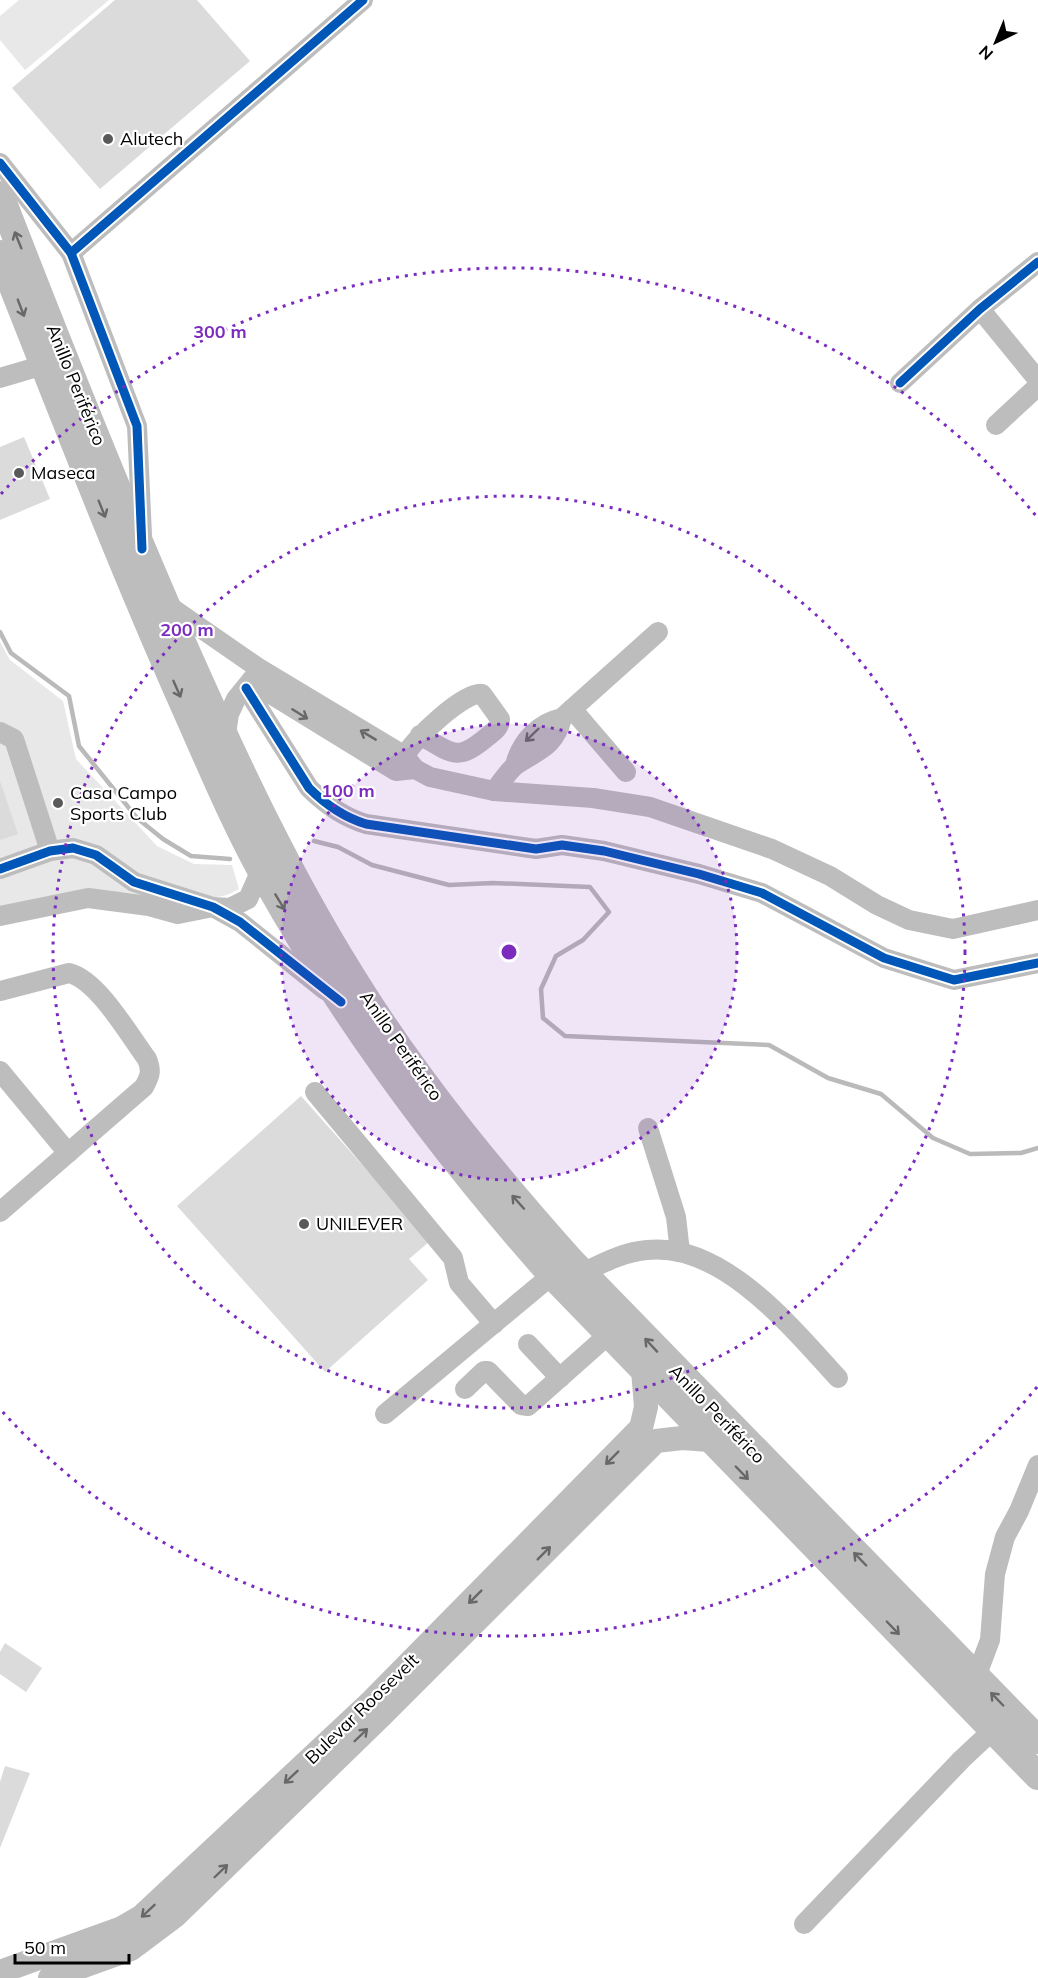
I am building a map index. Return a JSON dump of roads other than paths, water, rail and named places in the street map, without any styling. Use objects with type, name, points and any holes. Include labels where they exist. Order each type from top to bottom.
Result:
[{"type":"highway","name":"Anillo Periférico","points":[[0,195],[142,549],[225,740],[301,887],[364,996],[506,1188],[582,1273],[1038,1740]]},
{"type":"highway","name":"Anillo Periférico","points":[[0,254],[151,631],[261,870],[341,1002],[415,1110],[489,1203],[552,1275],[1038,1776]]},
{"type":"main road","points":[[643,1370],[649,1434],[710,1440]]},
{"type":"main road","name":"Bulevar Roosevelt","points":[[0,1972],[122,1928],[141,1917],[372,1701],[649,1434]]},
{"type":"main road","name":"Bulevar Roosevelt","points":[[50,1978],[131,1949],[175,1916],[382,1715],[649,1434]]},
{"type":"street","points":[[71,253],[352,3]]},
{"type":"street","points":[[0,163],[71,253],[137,426],[142,549]]},
{"type":"street","points":[[900,384],[980,309],[1038,262]]},
{"type":"street","points":[[980,309],[1038,380]]},
{"type":"street","points":[[0,378],[44,365]]},
{"type":"street","points":[[996,424],[1038,386]]},
{"type":"street","points":[[165,603],[251,679],[396,771],[410,763],[420,735]]},
{"type":"street","points":[[494,791],[515,765],[519,748],[546,722],[567,713],[658,632]]},
{"type":"street","points":[[225,740],[229,714],[236,699],[251,679]]},
{"type":"street","points":[[251,679],[309,788],[332,809],[348,818],[366,824],[536,849],[562,844],[604,851],[699,874],[762,893],[884,958],[954,980],[1038,963]]},
{"type":"street","points":[[567,713],[626,772]]},
{"type":"street","points":[[0,732],[14,739],[50,851]]},
{"type":"street","points":[[410,763],[430,777],[494,791],[593,798],[650,807],[772,849],[830,876],[877,905],[909,920],[953,929],[1038,910]]},
{"type":"street","points":[[0,868],[50,851],[73,848],[96,855],[134,882],[213,908],[263,939],[341,1002]]},
{"type":"street","points":[[0,916],[88,898],[149,906],[178,914],[240,905],[254,889],[261,870]]},
{"type":"street","points":[[0,991],[69,974],[78,976],[98,994],[147,1059],[151,1069],[150,1077],[144,1087],[0,1212]]},
{"type":"street","points":[[0,1071],[68,1153]]},
{"type":"street","points":[[315,1092],[453,1258],[459,1282],[494,1324]]},
{"type":"street","points":[[648,1128],[676,1217],[680,1252]]},
{"type":"street","points":[[582,1273],[614,1257],[647,1250],[680,1252],[721,1270],[774,1308],[838,1378]]},
{"type":"street","points":[[385,1414],[552,1275]]},
{"type":"street","points":[[465,1389],[484,1371],[488,1371],[521,1405],[525,1406],[608,1335]]},
{"type":"street","points":[[528,1344],[560,1378]]},
{"type":"street","points":[[976,1677],[990,1640],[995,1574],[1005,1537],[1019,1511],[1038,1465]]},
{"type":"street","points":[[804,1924],[962,1759],[993,1730]]},
{"type":"waterway","points":[[0,632],[11,653],[69,696],[79,746],[137,818],[163,839],[191,856],[230,859]]},
{"type":"waterway","points":[[314,841],[338,847],[372,865],[449,885],[493,883],[590,887],[609,912],[583,940],[556,956],[541,989],[543,1018],[565,1036],[769,1045],[828,1078],[881,1094],[933,1138],[970,1154],[1021,1153],[1038,1148]]},
{"type":"place","name":"Alutech","points":[[108,139]]},
{"type":"place","name":"Maseca","points":[[19,473]]},
{"type":"place","name":"Casa Campo Sports Club","points":[[58,803]]},
{"type":"place","name":"UNILEVER","points":[[304,1224]]}]
